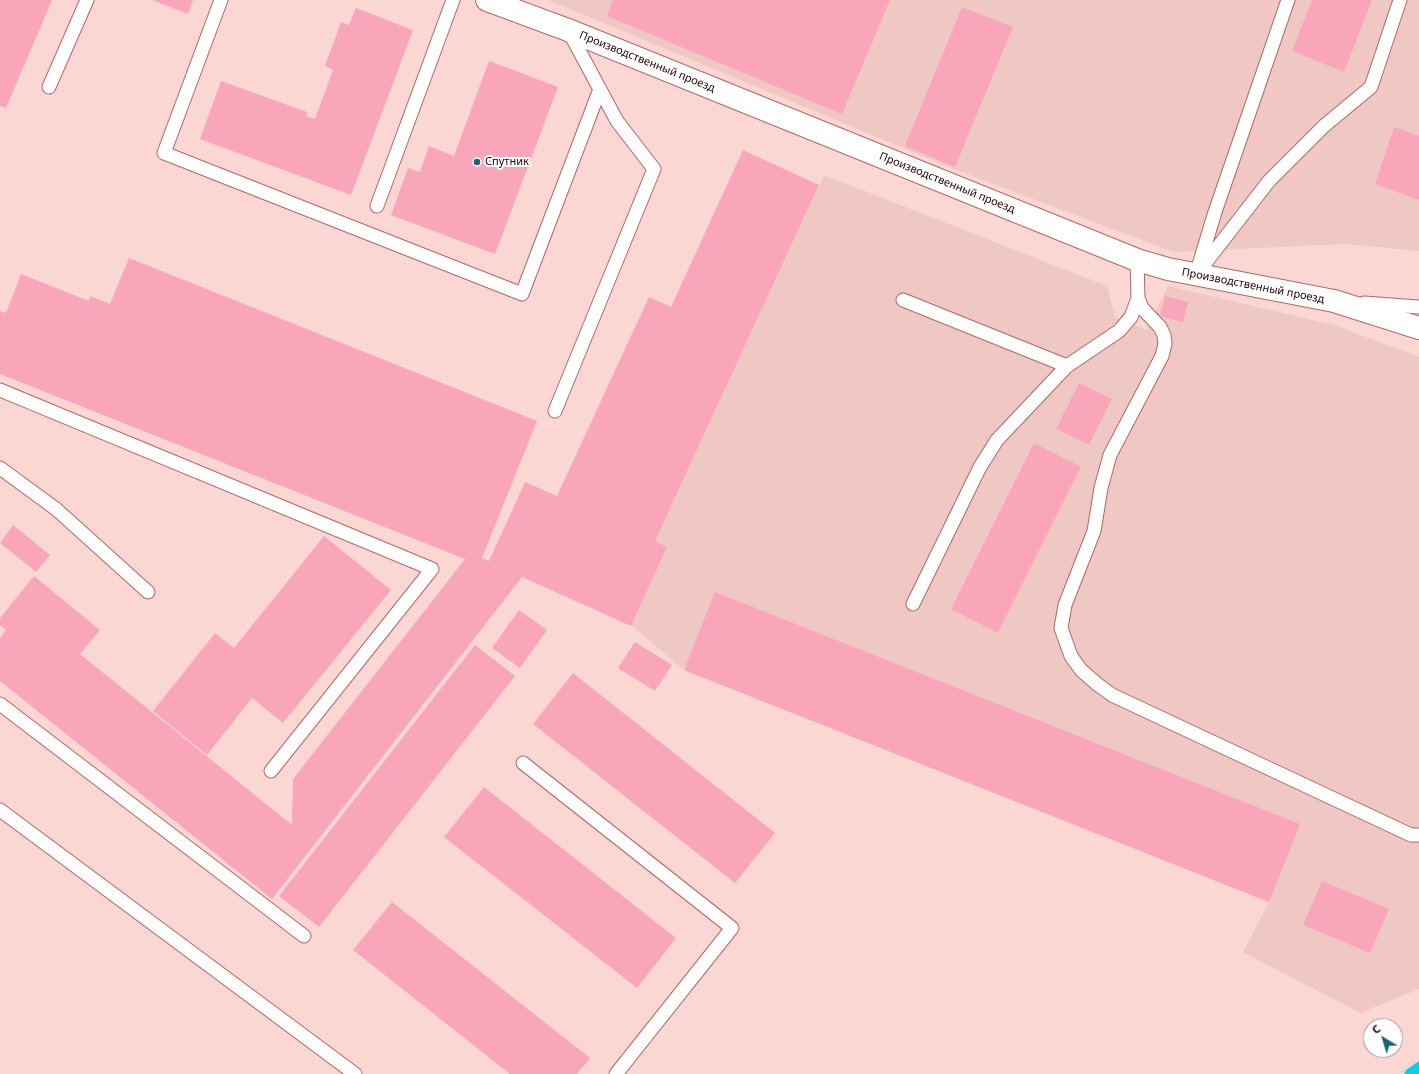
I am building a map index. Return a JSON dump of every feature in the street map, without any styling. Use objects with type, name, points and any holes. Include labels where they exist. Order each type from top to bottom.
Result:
[{"type":"street","name":"Производственный проезд","points":[[487,0],[568,30],[1137,260],[1196,275],[1334,301],[1419,328]]},
{"type":"lane","points":[[49,87],[87,0]]},
{"type":"lane","points":[[221,0],[164,153],[522,294],[600,89]]},
{"type":"lane","points":[[377,206],[453,0]]},
{"type":"lane","points":[[1196,275],[1215,212],[1288,0]]},
{"type":"lane","points":[[1196,275],[1269,181],[1324,126],[1371,87],[1400,0]]},
{"type":"lane","points":[[555,411],[654,169],[617,121],[568,30]]},
{"type":"lane","points":[[1137,260],[1138,298],[1142,308],[1160,327],[1164,335],[1165,344],[1162,356],[1120,434],[1110,455],[1105,471],[1094,531],[1065,605],[1061,628],[1071,656],[1081,670],[1112,695],[1411,835],[1419,835]]},
{"type":"lane","points":[[913,604],[980,467],[997,440],[1067,366],[1119,331],[1131,317],[1138,298]]},
{"type":"lane","points":[[904,300],[1067,366]]},
{"type":"lane","points":[[1334,301],[1419,307]]},
{"type":"lane","points":[[0,390],[432,569],[271,771]]},
{"type":"lane","points":[[0,468],[56,509],[148,592]]},
{"type":"lane","points":[[0,704],[304,936]]},
{"type":"lane","points":[[523,763],[732,928],[616,1074]]},
{"type":"lane","points":[[0,810],[355,1074]]},
{"type":"shaded area","points":[[548,0],[1419,0],[1419,251],[1344,244],[1173,252],[951,168]]},
{"type":"shaded area","points":[[824,175],[1107,286],[1115,317],[1147,330],[1168,286],[1334,325],[1419,357],[1419,989],[1360,1013],[1243,952],[1269,902],[684,670],[631,625],[667,547],[655,541]]},
{"type":"water","points":[[1419,1061],[1419,1074],[1404,1074],[1406,1070]]},
{"type":"building","points":[[0,0],[52,0],[6,108],[0,106]]},
{"type":"building","points":[[152,0],[193,0],[188,14]]},
{"type":"building","points":[[613,0],[890,0],[842,114],[607,16]]},
{"type":"building","points":[[1312,0],[1372,0],[1344,72],[1292,51]]},
{"type":"building","points":[[962,7],[1013,27],[955,167],[905,146]]},
{"type":"building","points":[[356,8],[413,30],[351,195],[200,139],[221,81],[307,112],[306,116],[315,119],[333,70],[325,66],[341,22],[349,25]]},
{"type":"building","name":"Спутник","points":[[489,61],[558,87],[495,254],[391,215],[408,168],[420,172],[429,146],[454,156]]},
{"type":"building","points":[[1394,127],[1419,136],[1419,200],[1375,184]]},
{"type":"building","points":[[743,150],[819,185],[655,541],[667,547],[631,626],[522,577],[272,899],[0,681],[0,638],[6,630],[0,625],[0,618],[34,576],[100,630],[80,654],[292,825],[293,779],[465,559],[0,374],[0,311],[6,313],[21,274],[89,301],[90,296],[110,304],[129,258],[537,421],[482,558],[489,561],[525,482],[557,496],[649,297],[671,307]]},
{"type":"building","points":[[1165,296],[1188,302],[1183,322],[1160,316]]},
{"type":"building","points":[[1079,383],[1112,399],[1089,445],[1056,429]]},
{"type":"building","points":[[1034,443],[1081,467],[998,633],[951,609]]},
{"type":"building","points":[[13,525],[50,555],[36,572],[0,543]]},
{"type":"building","points":[[324,536],[391,590],[283,723],[252,698],[207,755],[153,711],[215,633],[234,648]]},
{"type":"building","points":[[715,592],[1300,824],[1269,902],[684,670]]},
{"type":"building","points":[[519,610],[547,630],[520,668],[492,648]]},
{"type":"building","points":[[635,642],[672,665],[655,691],[618,668]]},
{"type":"building","points":[[475,645],[515,676],[319,927],[279,896]]},
{"type":"building","points":[[573,673],[775,833],[735,883],[533,724]]},
{"type":"building","points":[[484,787],[676,938],[637,988],[444,837]]},
{"type":"building","points":[[1322,881],[1389,909],[1370,953],[1303,925]]},
{"type":"building","points":[[392,902],[590,1058],[577,1074],[510,1074],[353,950]]},
{"type":"place","name":"Спутник","points":[[477,162]]}]
